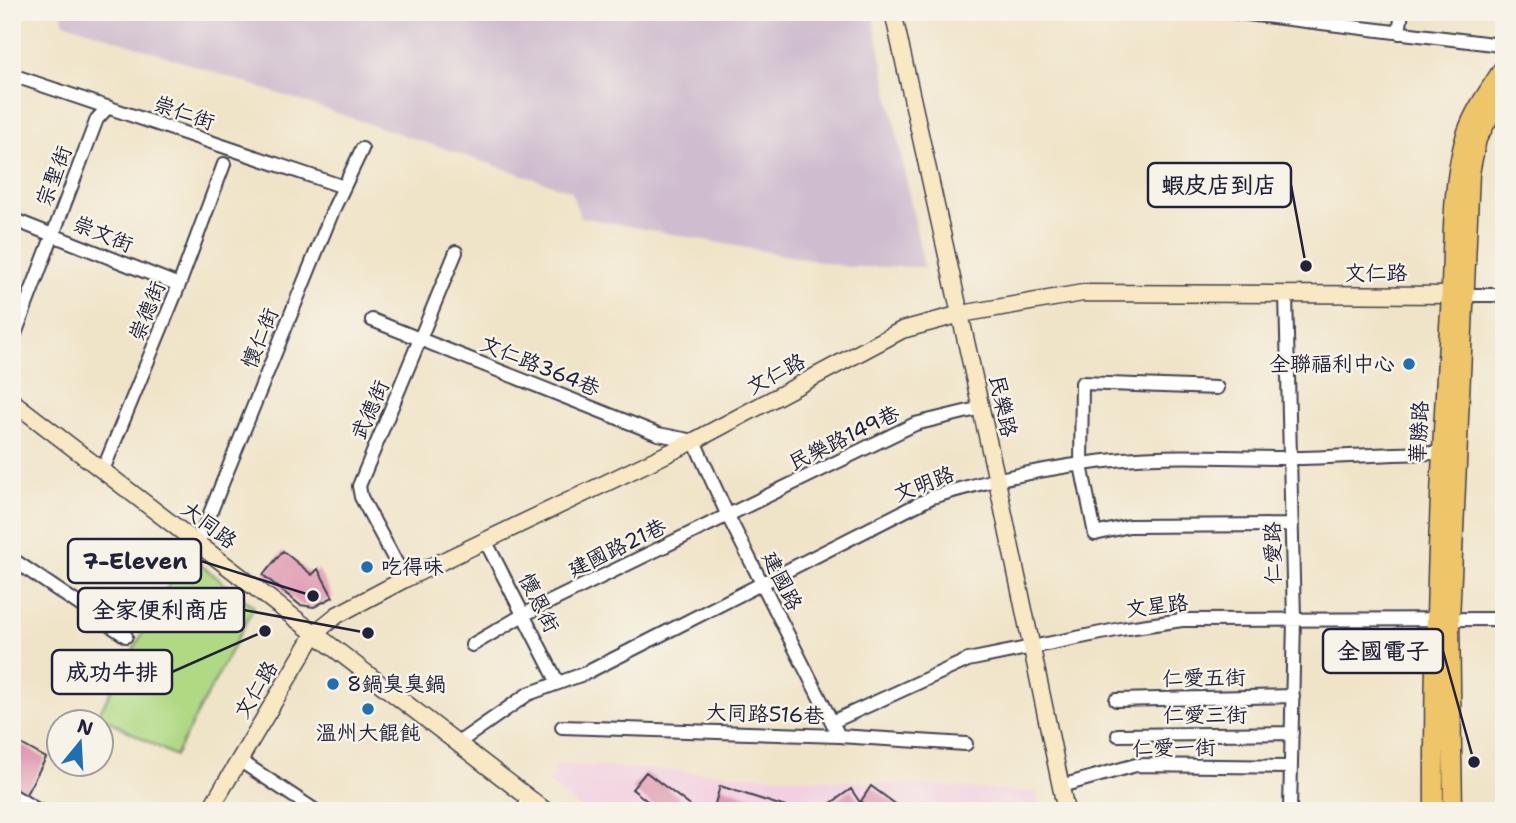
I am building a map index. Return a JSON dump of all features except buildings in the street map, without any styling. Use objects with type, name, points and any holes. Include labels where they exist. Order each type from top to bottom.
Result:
[{"type":"main road","name":"民樂路","points":[[893,12],[961,314],[1066,811]]},
{"type":"main road","name":"華勝路","points":[[1458,294],[1456,193],[1467,132],[1481,102],[1504,67]]},
{"type":"main road","name":"華勝路","points":[[1434,811],[1458,294],[1470,173],[1477,139],[1504,90]]},
{"type":"main road","name":"文仁路","points":[[209,811],[315,634],[337,615],[485,540],[694,441],[902,330],[961,314],[1083,293],[1458,294]]},
{"type":"main road","name":"大同路","points":[[12,401],[458,743],[526,804],[546,811]]},
{"type":"main road","name":"華勝路","points":[[1442,620],[1453,811]]},
{"type":"street","points":[[1231,12],[1493,44],[1504,48]]},
{"type":"street","points":[[1399,33],[1402,12]]},
{"type":"street","name":"崇仁街","points":[[12,75],[344,187]]},
{"type":"street","name":"宗聖街","points":[[12,342],[97,119],[108,107]]},
{"type":"street","name":"懷仁街","points":[[198,543],[362,149]]},
{"type":"street","name":"崇德街","points":[[103,470],[179,285],[224,164]]},
{"type":"street","name":"崇文街","points":[[12,219],[179,285]]},
{"type":"street","name":"武德街","points":[[405,579],[360,497],[359,486],[456,253]]},
{"type":"street","name":"仁愛路","points":[[1286,294],[1294,619],[1290,811]]},
{"type":"street","name":"文仁路","points":[[1458,294],[1504,295]]},
{"type":"street","name":"文仁路364巷","points":[[372,320],[657,434],[694,441]]},
{"type":"street","points":[[1217,388],[1082,383],[1081,465],[1096,534],[1129,526],[1292,525]]},
{"type":"street","name":"民樂路149巷","points":[[728,516],[915,424],[981,408]]},
{"type":"street","name":"建國路","points":[[694,441],[728,516],[839,736]]},
{"type":"street","name":"文明路","points":[[458,743],[528,694],[586,673],[932,497],[997,481],[1125,459],[1449,453]]},
{"type":"street","name":"建國路21巷","points":[[472,645],[523,615],[728,516]]},
{"type":"street","name":"懷恩街","points":[[485,540],[558,683]]},
{"type":"street","points":[[12,559],[126,636]]},
{"type":"street","name":"文星路","points":[[832,722],[968,660],[1121,629],[1182,620],[1504,619]]},
{"type":"street","name":"仁愛五街","points":[[1116,700],[1293,696]]},
{"type":"street","name":"大同路516巷","points":[[562,727],[839,736],[966,744]]},
{"type":"street","name":"仁愛三街","points":[[1118,735],[1292,733]]},
{"type":"street","points":[[239,760],[316,811]]},
{"type":"street","name":"仁愛一街","points":[[1061,786],[1136,765],[1291,767]]},
{"type":"street","points":[[12,795],[39,811]]},
{"type":"shaded area","points":[[62,12],[872,12],[924,267],[848,267],[580,217],[571,191],[63,22]]},
{"type":"shaded area","points":[[557,764],[1037,792],[1041,811],[584,811],[548,783]]},
{"type":"green space","points":[[186,553],[254,607],[175,756],[116,725],[116,708],[102,708]]},
{"type":"place","name":"蝦皮店到店","points":[[1306,266]]},
{"type":"place","name":"全聯福利中心","points":[[1409,364]]},
{"type":"place","name":"吃得味","points":[[367,567]]},
{"type":"place","name":"7-Eleven","points":[[313,596]]},
{"type":"place","name":"成功牛排","points":[[265,631]]},
{"type":"place","name":"全家便利商店","points":[[368,633]]},
{"type":"place","name":"8鍋臭臭鍋","points":[[333,684]]},
{"type":"place","name":"溫州大餛飩","points":[[368,709]]},
{"type":"place","name":"全國電子","points":[[1474,762]]}]
